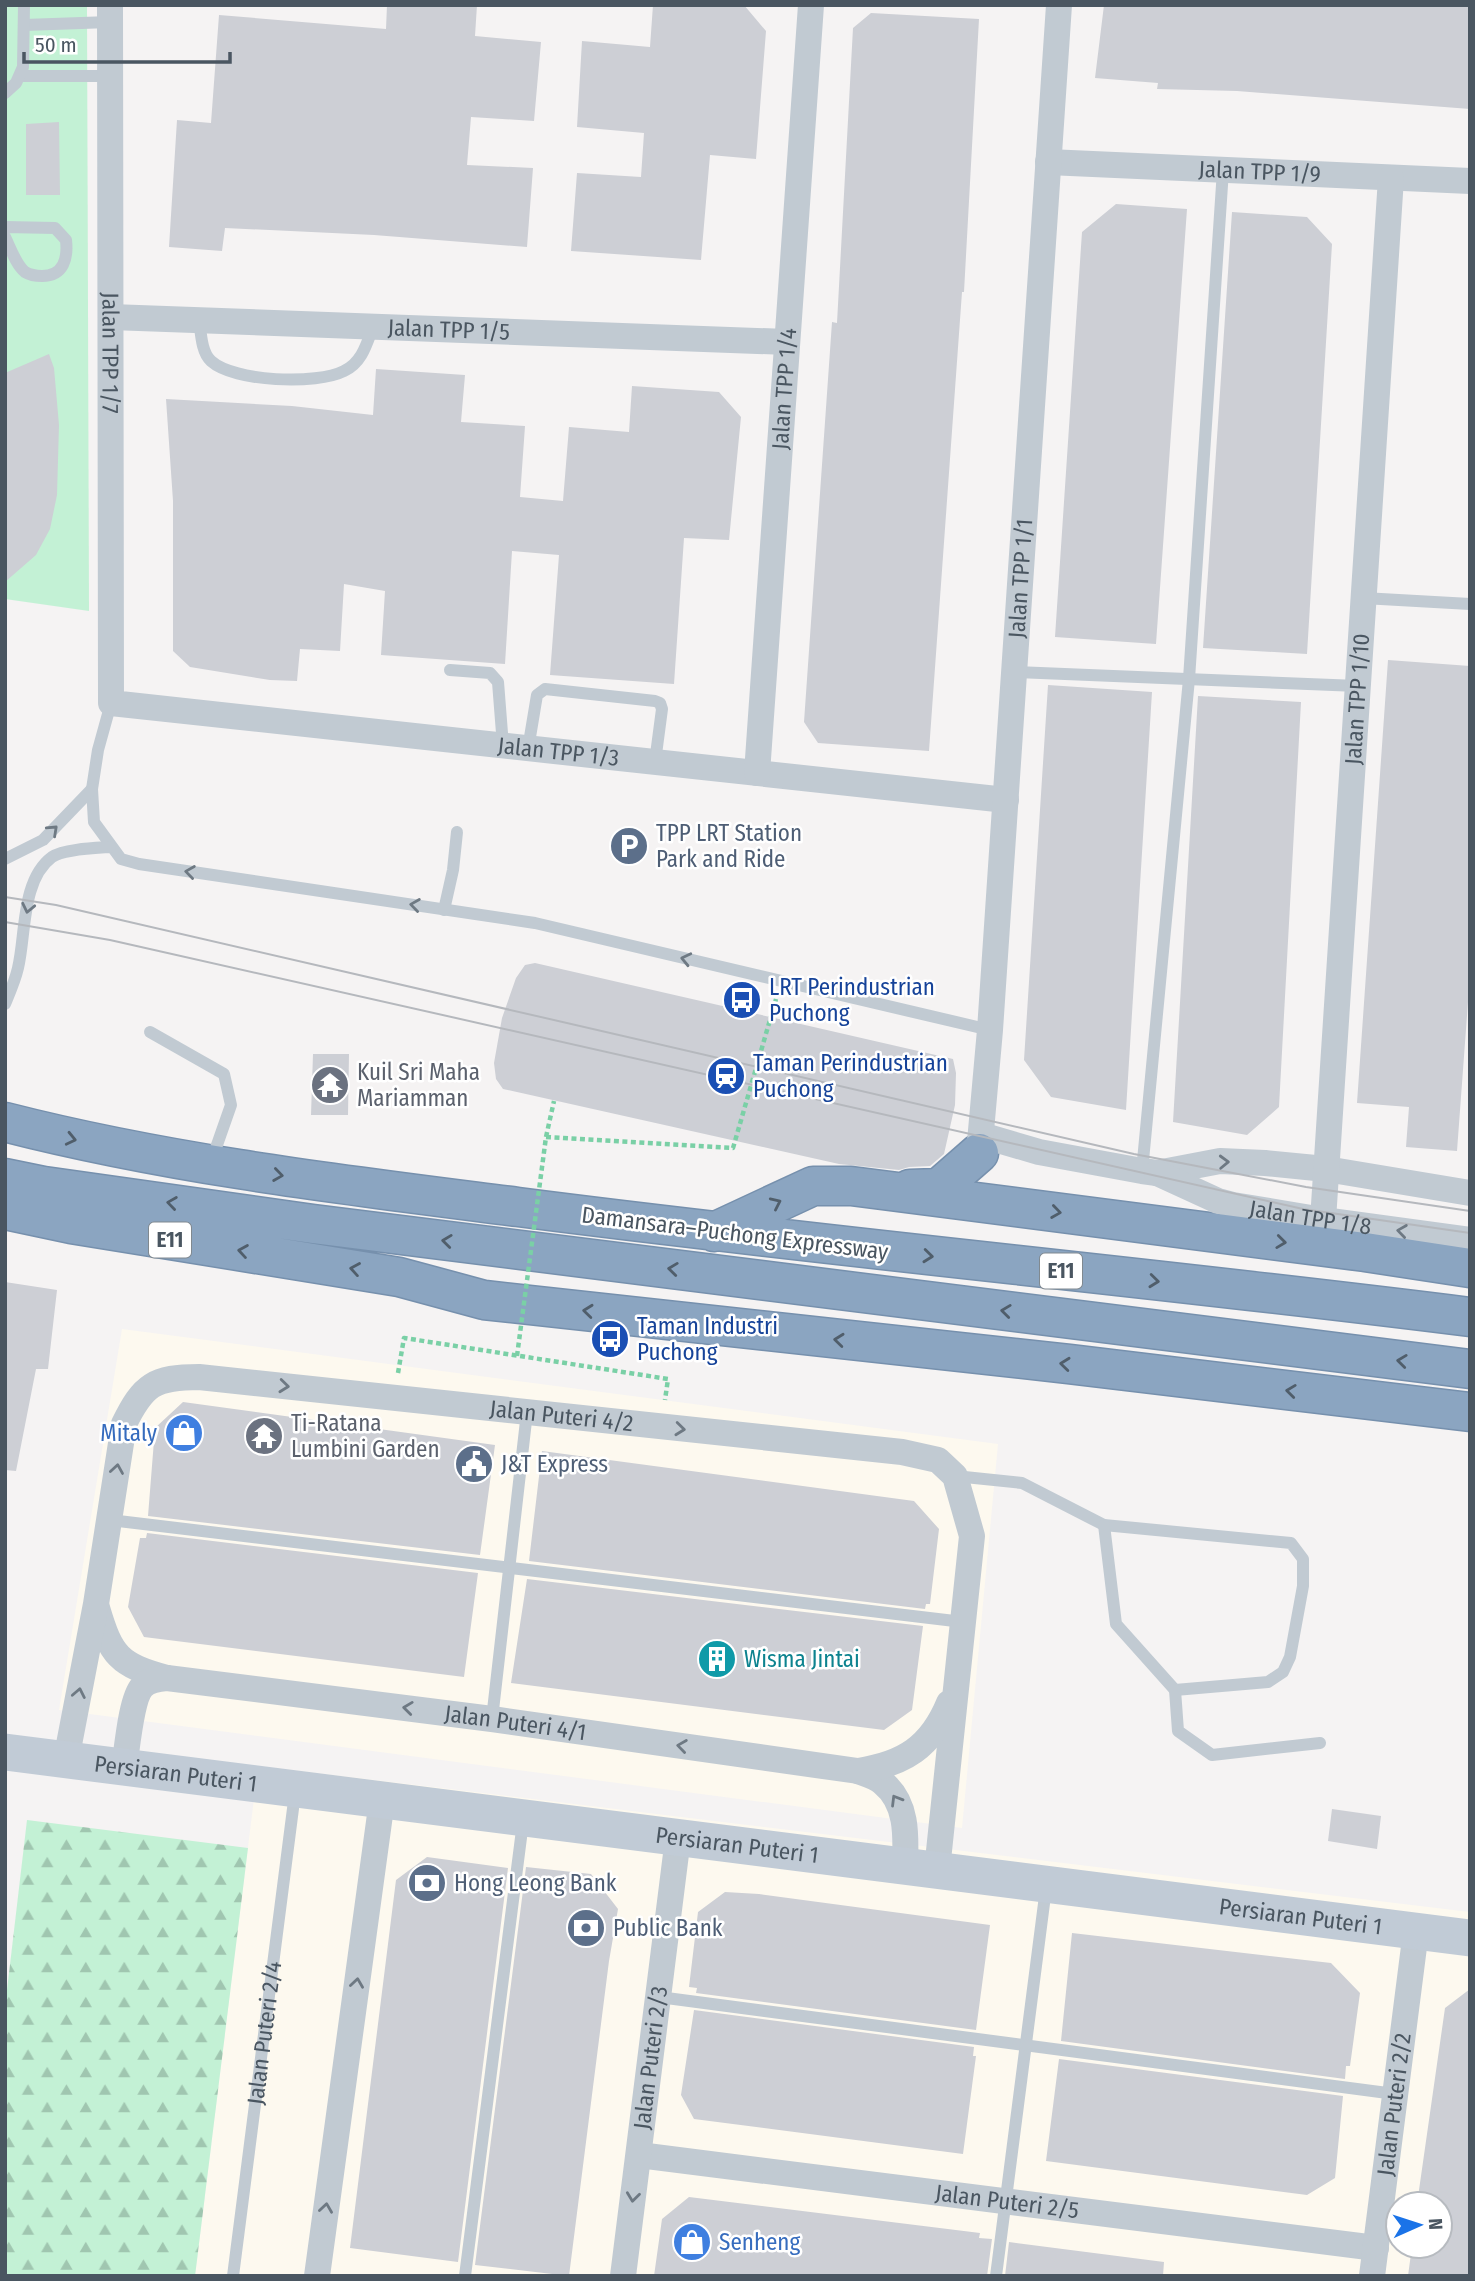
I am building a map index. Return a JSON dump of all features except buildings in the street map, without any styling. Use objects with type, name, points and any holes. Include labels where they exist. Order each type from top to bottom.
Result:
[{"type":"highway","name":"Damansara–Puchong Expressway","points":[[5,1122],[76,1140],[210,1165],[714,1232],[1470,1317]]},
{"type":"highway","points":[[891,1191],[939,1188],[980,1144]]},
{"type":"highway","points":[[980,1144],[981,1164],[994,1191],[1018,1207]]},
{"type":"highway","name":"Damansara–Puchong Expressway","points":[[5,1178],[44,1186],[313,1224],[1470,1369]]},
{"type":"highway","points":[[714,1232],[813,1186],[851,1186],[1470,1268]]},
{"type":"highway","name":"E11","points":[[5,1210],[71,1224],[399,1277],[488,1275],[765,1304],[813,1287]]},
{"type":"highway","points":[[399,1277],[484,1300],[1069,1364],[1470,1412]]},
{"type":"street","name":"Jalan TPP 1/4","points":[[757,773],[811,5]]},
{"type":"street","name":"Jalan TPP 1/1","points":[[980,1144],[1006,800],[1059,5]]},
{"type":"street","name":"Jalan TPP 1/7","points":[[110,14],[111,703]]},
{"type":"street","name":"Jalan TPP 1/9","points":[[1048,162],[1470,181]]},
{"type":"street","name":"Jalan TPP 1/10","points":[[1323,1220],[1391,178]]},
{"type":"street","name":"Jalan TPP 1/5","points":[[111,317],[787,342]]},
{"type":"street","name":"Jalan TPP 1/3","points":[[111,703],[1006,800]]},
{"type":"street","name":"Jalan TPP 1/8","points":[[980,1144],[1149,1172],[1218,1201],[1323,1220],[1470,1240]]},
{"type":"street","name":"Jalan TPP 1/8","points":[[1149,1172],[1220,1161],[1326,1169],[1470,1193]]},
{"type":"street","name":"Jalan Puteri 4/2","points":[[66,1760],[96,1604],[124,1424],[144,1390],[158,1382],[177,1377],[199,1377],[902,1452],[938,1460],[955,1476]]},
{"type":"street","points":[[921,1868],[956,1685],[972,1536],[955,1476]]},
{"type":"street","name":"Jalan Puteri 4/1","points":[[96,1604],[110,1645],[121,1660],[137,1670],[167,1678],[492,1718],[858,1771],[882,1782],[895,1796],[902,1808],[906,1843],[921,1868]]},
{"type":"street","points":[[124,1768],[136,1695],[143,1685],[167,1678]]},
{"type":"street","points":[[858,1771],[882,1767],[920,1748],[944,1715],[956,1685]]},
{"type":"street","name":"Persiaran Puteri 1","points":[[5,1752],[1470,1938]]},
{"type":"street","points":[[317,2276],[382,1800]]},
{"type":"street","name":"Jalan Puteri 2/3","points":[[623,2276],[678,1838]]},
{"type":"street","name":"Jalan Puteri 2/2","points":[[1372,2276],[1416,1931]]},
{"type":"street","name":"Jalan Puteri 2/5","points":[[639,2154],[1376,2248]]},
{"type":"lane","points":[[5,93],[20,76],[23,67],[24,5]]},
{"type":"lane","points":[[24,24],[110,14]]},
{"type":"lane","points":[[20,76],[111,76]]},
{"type":"lane","points":[[1149,1172],[1189,679],[1223,170]]},
{"type":"lane","points":[[5,227],[55,228],[66,240],[63,266],[59,272],[46,276],[34,276],[25,272],[5,237]]},
{"type":"lane","points":[[199,319],[204,349],[211,360],[243,375],[284,379],[315,378],[345,371],[363,354],[373,326]]},
{"type":"lane","points":[[1363,598],[1470,604]]},
{"type":"lane","points":[[450,670],[490,673],[495,676],[516,747]]},
{"type":"lane","points":[[1014,672],[1358,686]]},
{"type":"lane","points":[[516,747],[539,692],[545,690],[655,701],[660,703],[662,709],[655,762]]},
{"type":"lane","points":[[111,703],[98,750],[92,789],[94,822],[121,859],[139,864],[535,923],[990,1030]]},
{"type":"lane","points":[[5,859],[43,840],[92,789]]},
{"type":"lane","points":[[444,910],[453,870],[457,832]]},
{"type":"lane","points":[[5,1004],[19,967],[21,938],[34,878],[53,856],[81,849],[110,847]]},
{"type":"lane","points":[[150,1032],[225,1074],[231,1105],[210,1165]]},
{"type":"lane","points":[[492,1718],[527,1412]]},
{"type":"lane","points":[[955,1476],[1022,1483],[1104,1525],[1291,1543],[1303,1559],[1303,1586],[1290,1657],[1283,1672],[1268,1682],[1175,1690]]},
{"type":"lane","points":[[110,1520],[963,1622]]},
{"type":"lane","points":[[1104,1525],[1116,1624],[1175,1690],[1178,1731],[1212,1755],[1320,1743]]},
{"type":"lane","name":"Jalan Puteri 2/4","points":[[233,2276],[296,1789]]},
{"type":"lane","points":[[465,2276],[524,1818]]},
{"type":"lane","points":[[996,2276],[1046,1884]]},
{"type":"lane","points":[[659,1997],[1395,2094]]},
{"type":"path","points":[[546,1137],[733,1148],[781,981]]},
{"type":"path","points":[[517,1356],[546,1137],[554,1101]]},
{"type":"path","points":[[394,1398],[404,1338],[668,1379]]},
{"type":"shaded area","points":[[122,1329],[998,1444],[962,1828],[59,1710]]},
{"type":"shaded area","points":[[258,1766],[1470,1912],[1470,2276],[195,2276]]},
{"type":"green space","points":[[5,5],[87,5],[89,611],[5,599]]},
{"type":"green space","points":[[27,1820],[248,1848],[195,2276],[5,2276],[5,2007]]},
{"type":"tram line","points":[[5,897],[56,905],[1134,1154],[1306,1187],[1470,1211]]},
{"type":"tram line","points":[[5,922],[110,940],[1303,1209],[1470,1233]]},
{"type":"place","name":"TPP LRT Station Park and Ride","points":[[629,846]]},
{"type":"place","name":"LRT Perindustrian Puchong","points":[[742,1000]]},
{"type":"place","name":"Taman Perindustrian Puchong","points":[[726,1076]]},
{"type":"place","name":"Kuil Sri Maha Mariamman","points":[[330,1085]]},
{"type":"place","name":"Taman Industri Puchong","points":[[610,1339]]},
{"type":"place","name":"Mitaly","points":[[184,1433]]},
{"type":"place","name":"Ti-Ratana Lumbini Garden","points":[[264,1436]]},
{"type":"place","name":"J&T Express","points":[[474,1464]]},
{"type":"place","name":"Wisma Jintai","points":[[717,1659]]},
{"type":"place","name":"Hong Leong Bank","points":[[427,1883]]},
{"type":"place","name":"Public Bank","points":[[586,1928]]},
{"type":"place","name":"Senheng","points":[[692,2242]]}]
